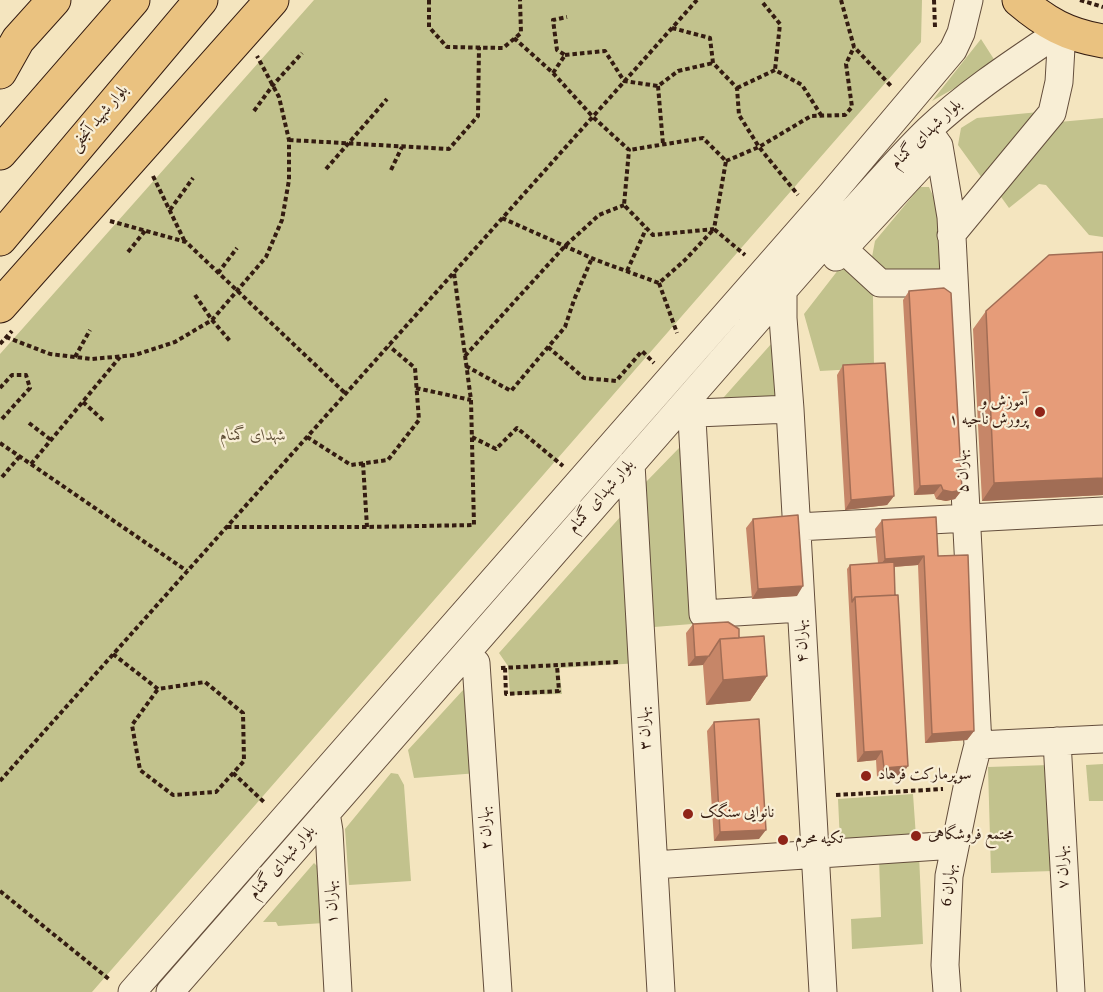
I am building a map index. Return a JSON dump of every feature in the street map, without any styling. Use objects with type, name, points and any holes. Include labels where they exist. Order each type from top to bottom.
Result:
[{"type":"main road","points":[[0,72],[9,47],[54,0]]},
{"type":"main road","points":[[0,153],[133,0]]},
{"type":"main road","name":"بلوار شهید آنجفی","points":[[0,239],[201,0]]},
{"type":"main road","points":[[0,306],[272,0]]},
{"type":"main road","points":[[1019,0],[1039,17],[1062,30],[1086,39],[1103,41]]},
{"type":"street","name":"بلوار شهدای گمنام","points":[[121,986],[836,189],[953,50],[969,0]]},
{"type":"street","name":"بلوار شهدای گمنام","points":[[170,992],[327,822],[631,475],[783,290],[849,215],[934,138],[956,106],[1062,30]]},
{"type":"street","points":[[951,235],[1052,113],[1059,82],[1062,30]]},
{"type":"street","points":[[327,822],[476,663],[631,475],[694,416],[783,318],[934,138]]},
{"type":"street","name":"بهاران ۵","points":[[934,138],[951,217],[978,745]]},
{"type":"street","points":[[843,249],[880,284],[954,283]]},
{"type":"street","name":"بهاران ۴","points":[[783,290],[823,992]]},
{"type":"street","points":[[694,416],[790,409]]},
{"type":"street","points":[[694,416],[703,614],[801,608]]},
{"type":"street","name":"بهاران ۳","points":[[631,475],[661,992]]},
{"type":"street","points":[[797,527],[1103,511]]},
{"type":"street","name":"بهاران ۲","points":[[476,663],[498,992]]},
{"type":"street","points":[[978,745],[1103,739]]},
{"type":"street","name":"بهاران ۷","points":[[1058,741],[1071,992]]},
{"type":"street","name":"بهاران 6","points":[[947,992],[945,965],[949,876],[978,745]]},
{"type":"street","name":"بهاران ۱","points":[[327,822],[338,992]]},
{"type":"street","points":[[654,865],[955,845]]},
{"type":"path","points":[[429,0],[429,27],[447,47],[479,48],[503,48],[521,33],[520,0]]},
{"type":"path","points":[[0,781],[697,0]]},
{"type":"path","points":[[841,0],[854,47],[894,90]]},
{"type":"path","points":[[934,0],[935,32]]},
{"type":"path","points":[[1080,0],[1103,7]]},
{"type":"path","points":[[763,3],[780,24],[775,70]]},
{"type":"path","points":[[567,17],[553,21],[557,50],[565,55],[605,51],[624,81],[658,86],[678,71],[713,63]]},
{"type":"path","points":[[672,28],[710,38],[713,63],[737,88],[739,114],[759,147],[800,198]]},
{"type":"path","points":[[514,38],[629,150]]},
{"type":"path","points":[[726,161],[759,147],[811,116],[845,115],[852,107],[846,64],[854,47]]},
{"type":"path","points":[[289,140],[449,149],[478,116],[479,48]]},
{"type":"path","points":[[254,111],[273,85],[302,53]]},
{"type":"path","points":[[6,337],[50,354],[92,359],[120,357],[135,355],[176,342],[212,320],[266,257],[282,220],[289,180],[289,140],[279,97],[256,54]]},
{"type":"path","points":[[553,74],[565,55]]},
{"type":"path","points":[[775,70],[802,85],[821,116]]},
{"type":"path","points":[[737,88],[775,70]]},
{"type":"path","points":[[658,86],[663,144]]},
{"type":"path","points":[[326,169],[387,99]]},
{"type":"path","points":[[629,150],[703,138],[726,161]]},
{"type":"path","points":[[391,170],[402,147]]},
{"type":"path","points":[[629,150],[624,205],[646,229],[653,235],[714,229],[748,258]]},
{"type":"path","points":[[659,283],[686,260],[714,229],[726,161]]},
{"type":"path","points":[[152,172],[186,242],[346,394]]},
{"type":"path","points":[[170,210],[194,178]]},
{"type":"path","points":[[465,356],[565,246],[599,215],[624,205]]},
{"type":"path","points":[[502,218],[592,258],[659,283],[679,336]]},
{"type":"path","points":[[108,221],[186,242]]},
{"type":"path","points":[[627,271],[646,229]]},
{"type":"path","points":[[128,252],[145,231]]},
{"type":"path","points":[[218,273],[237,248]]},
{"type":"path","points":[[466,366],[511,391],[565,327],[592,258]]},
{"type":"path","points":[[227,527],[474,525],[471,400],[454,272]]},
{"type":"path","points":[[195,295],[230,341]]},
{"type":"path","points":[[75,357],[90,330]]},
{"type":"path","points":[[307,437],[351,465],[388,460],[419,420],[415,368],[389,346]]},
{"type":"path","points":[[548,347],[584,378],[616,381],[642,351],[654,364]]},
{"type":"path","points":[[31,464],[120,357]]},
{"type":"path","points":[[0,388],[12,375],[26,375],[30,388],[0,421]]},
{"type":"path","points":[[416,388],[471,400]]},
{"type":"path","points":[[83,402],[105,422]]},
{"type":"path","points":[[29,423],[51,440]]},
{"type":"path","points":[[472,437],[496,449],[517,428],[563,466]]},
{"type":"path","points":[[0,443],[187,571]]},
{"type":"path","points":[[2,477],[20,456]]},
{"type":"path","points":[[363,463],[367,527]]},
{"type":"path","points":[[113,654],[158,689]]},
{"type":"path","points":[[476,663],[505,669],[642,661]]},
{"type":"path","points":[[505,669],[506,694],[527,693],[559,691],[557,666]]},
{"type":"path","points":[[205,682],[243,713],[244,761],[216,792],[173,795],[140,770],[132,725],[158,689],[205,682]]},
{"type":"path","points":[[233,773],[265,803]]},
{"type":"path","points":[[812,796],[967,788]]},
{"type":"path","points":[[0,891],[121,986]]},
{"type":"green space","name":"شهدای گمنام","points":[[314,0],[922,0],[921,42],[92,992],[0,992],[0,354]]},
{"type":"green space","points":[[981,39],[997,64],[932,101]]},
{"type":"green space","points":[[1039,112],[987,185],[958,145],[961,128],[977,118]]},
{"type":"green space","points":[[1103,118],[1103,237],[1089,235],[1046,185],[1039,184],[1009,208],[999,194],[1059,122]]},
{"type":"green space","points":[[920,187],[929,187],[939,209],[939,271],[890,274],[879,268],[872,257],[875,241]]},
{"type":"green space","points":[[842,265],[873,296],[874,368],[820,371],[804,314]]},
{"type":"green space","points":[[772,343],[783,403],[716,406]]},
{"type":"green space","points":[[680,447],[683,450],[692,624],[654,627],[645,483]]},
{"type":"green space","points":[[630,506],[639,663],[559,668],[562,694],[510,695],[508,666],[499,653]]},
{"type":"green space","points":[[464,689],[473,689],[478,773],[414,778],[408,750]]},
{"type":"green space","points":[[1103,764],[1103,801],[1089,801],[1086,765]]},
{"type":"green space","points":[[1049,765],[1053,871],[991,873],[988,767]]},
{"type":"green space","points":[[391,773],[398,774],[404,785],[411,881],[349,885],[345,829]]},
{"type":"green space","points":[[913,794],[916,837],[840,842],[838,799]]},
{"type":"green space","points":[[919,855],[923,944],[852,949],[851,919],[881,917],[879,858]]},
{"type":"green space","points":[[314,863],[322,871],[324,923],[278,926],[276,922],[263,922]]},
{"type":"building","name":"آموزش و پرورش ناحیه ۱","points":[[1103,252],[1103,478],[994,483],[986,311],[1049,255]]},
{"type":"building","points":[[944,288],[951,293],[962,490],[952,492],[943,490],[941,485],[920,486],[909,291]]},
{"type":"building","points":[[885,363],[894,496],[851,500],[843,365]]},
{"type":"building","points":[[798,515],[803,586],[758,589],[753,519]]},
{"type":"building","points":[[936,517],[938,556],[968,555],[974,731],[932,734],[924,556],[885,559],[882,520]]},
{"type":"building","points":[[894,562],[895,595],[855,597],[852,602],[850,565]]},
{"type":"building","points":[[898,595],[908,766],[884,768],[882,751],[864,752],[855,597]]},
{"type":"building","points":[[728,622],[739,629],[739,638],[720,639],[709,656],[695,657],[693,624]]},
{"type":"building","points":[[764,636],[767,676],[723,680],[720,639]]},
{"type":"building","points":[[759,719],[766,830],[720,832],[714,722]]},
{"type":"place","name":"آموزش و پرورش ناحیه ۱","points":[[1040,412]]},
{"type":"place","name":"سوپرمارکت فرهاد","points":[[866,776]]},
{"type":"place","name":"نانوایی سنگک","points":[[688,814]]},
{"type":"place","name":"مجتمع فروشگاهی","points":[[916,836]]},
{"type":"place","name":"تکیه محرم","points":[[783,840]]}]
